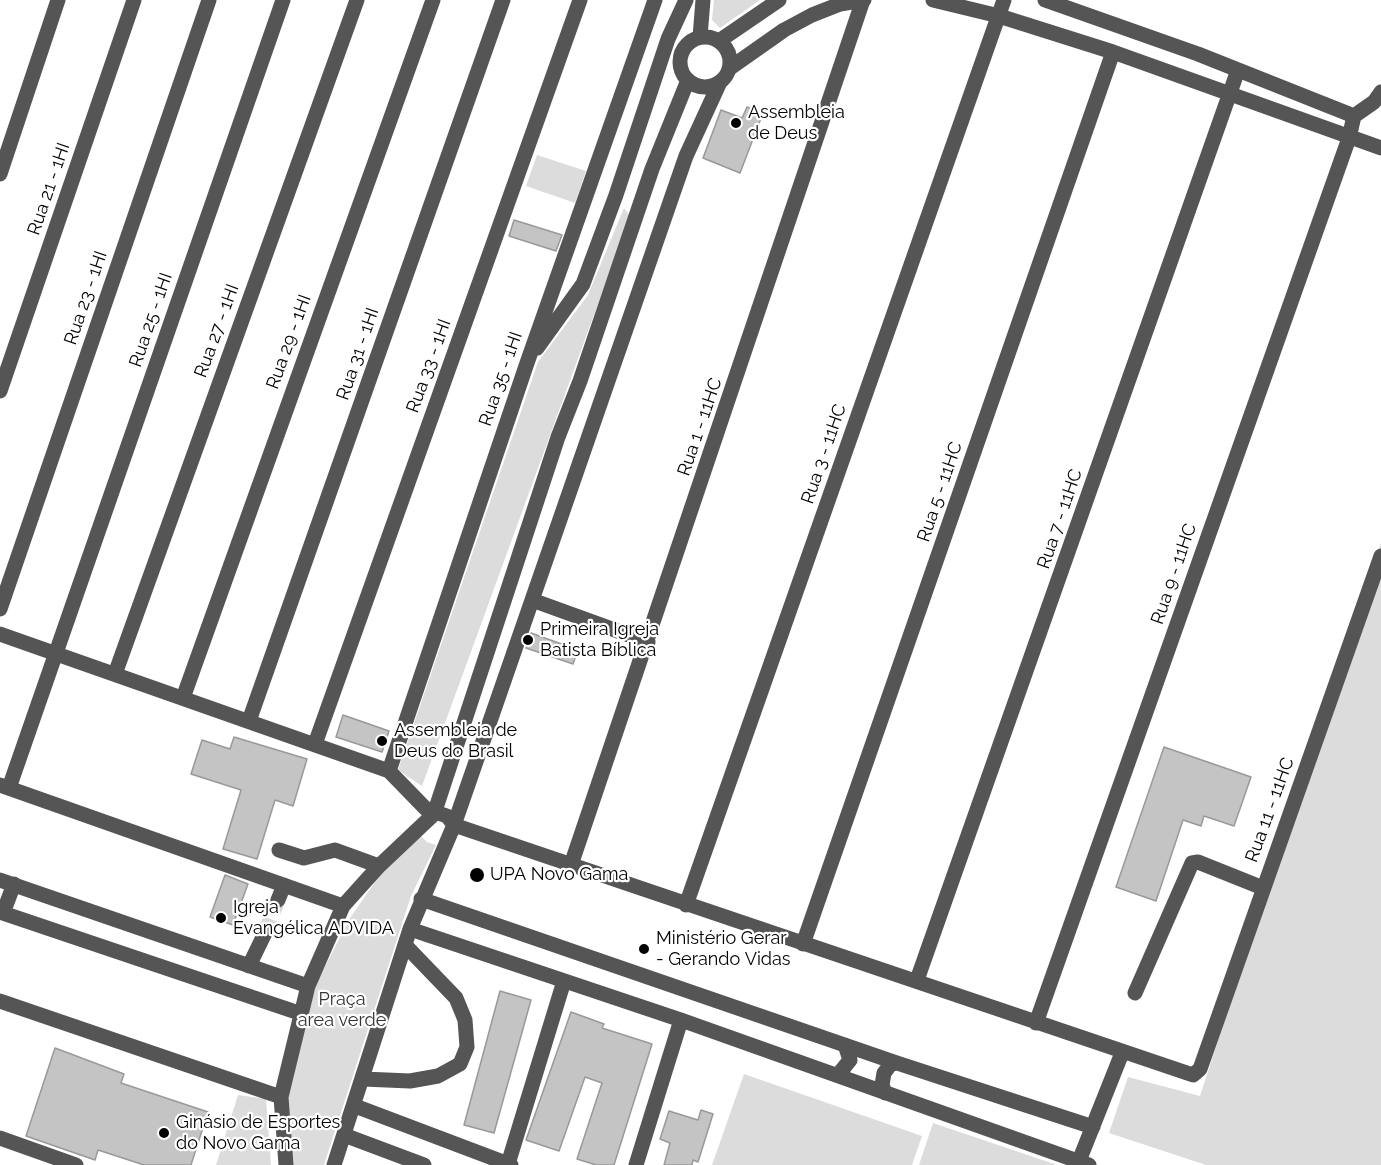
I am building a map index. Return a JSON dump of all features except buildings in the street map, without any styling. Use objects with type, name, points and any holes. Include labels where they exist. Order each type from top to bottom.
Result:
[{"type":"street","points":[[0,174],[58,0]]},
{"type":"street","name":"Rua 21 - 1HI","points":[[0,391],[134,0]]},
{"type":"street","name":"Rua 23 - 1HI","points":[[0,609],[209,0]]},
{"type":"street","name":"Rua 25 - 1HI","points":[[5,787],[56,653],[283,0]]},
{"type":"street","name":"Rua 27 - 1HI","points":[[115,674],[357,0]]},
{"type":"street","name":"Rua 29 - 1HI","points":[[183,698],[433,0]]},
{"type":"street","name":"Rua 31 - 1HI","points":[[249,721],[503,0]]},
{"type":"street","name":"Rua 33 - 1HI","points":[[315,744],[580,0]]},
{"type":"street","name":"Rua 35 - 1HI","points":[[389,771],[527,363],[655,0]]},
{"type":"street","points":[[527,363],[583,284],[616,195],[668,39],[686,0]]},
{"type":"street","points":[[700,37],[703,0]]},
{"type":"street","points":[[720,82],[700,87],[688,80],[681,69],[681,55],[688,43],[700,37],[719,40],[779,0]]},
{"type":"street","points":[[334,1165],[355,1106],[410,929],[454,825],[686,156],[720,82],[730,68],[784,30],[812,15],[840,4],[863,0]]},
{"type":"street","name":"Rua 1 - 11HC","points":[[571,865],[863,0]]},
{"type":"street","points":[[933,0],[999,16],[1113,52],[1381,148]]},
{"type":"street","name":"Rua 3 - 11HC","points":[[686,905],[1005,0]]},
{"type":"street","points":[[1045,0],[1198,54],[1354,116],[1374,102],[1381,92]]},
{"type":"street","points":[[643,33],[668,39]]},
{"type":"street","points":[[719,40],[729,53],[730,68]]},
{"type":"street","name":"Rua 5 - 11HC","points":[[803,944],[1113,52]]},
{"type":"street","points":[[1193,81],[1202,69],[1198,54]]},
{"type":"street","name":"Rua 7 - 11HC","points":[[916,980],[1238,70]]},
{"type":"street","points":[[629,72],[655,80]]},
{"type":"street","points":[[286,1165],[281,1097],[299,1013],[308,986],[343,906],[379,866],[434,814],[561,429],[578,387],[652,169],[688,80]]},
{"type":"street","name":"Rua 9 - 11HC","points":[[1036,1023],[1349,138],[1354,116]]},
{"type":"street","points":[[628,159],[652,169]]},
{"type":"street","points":[[616,195],[640,205]]},
{"type":"street","points":[[557,277],[583,284]]},
{"type":"street","points":[[578,387],[583,394],[592,398],[602,395]]},
{"type":"street","points":[[561,429],[571,424],[580,429],[586,441]]},
{"type":"street","name":"Rua 11 - 11HC","points":[[1122,1053],[1193,1075],[1200,1069],[1381,556]]},
{"type":"street","points":[[532,600],[648,642]]},
{"type":"street","points":[[0,634],[389,771],[416,800],[434,814],[447,816],[454,825],[686,905],[916,980],[1122,1053],[1094,1127],[1084,1163],[681,1020],[410,929]]},
{"type":"street","points":[[5,787],[343,906]]},
{"type":"street","points":[[279,850],[304,858],[335,850],[379,866]]},
{"type":"street","points":[[1135,993],[1192,863],[1198,862],[1263,888]]},
{"type":"street","points":[[299,1013],[2,913],[7,882],[308,986]]},
{"type":"street","points":[[278,900],[284,885]]},
{"type":"street","points":[[422,899],[897,1064],[1094,1127]]},
{"type":"street","points":[[249,966],[266,933]]},
{"type":"street","points":[[363,1079],[410,1081],[438,1076],[460,1064],[467,1047],[465,1020],[456,998],[405,945]]},
{"type":"street","points":[[355,1106],[510,1165],[564,981]]},
{"type":"street","points":[[0,1001],[281,1097]]},
{"type":"street","points":[[636,1165],[681,1020]]},
{"type":"street","points":[[838,1075],[850,1060],[845,1045]]},
{"type":"street","points":[[885,1093],[882,1085],[886,1067],[897,1064]]},
{"type":"street","points":[[344,1135],[424,1165]]},
{"type":"street","points":[[0,1138],[32,1158],[76,1165]]},
{"type":"green space","points":[[714,0],[760,0],[720,28],[712,20]]},
{"type":"green space","points":[[537,155],[586,171],[575,203],[526,186]]},
{"type":"green space","points":[[624,208],[630,216],[422,786],[398,770],[538,362],[588,295]]},
{"type":"green space","points":[[1381,543],[1381,1165],[1206,1165],[1109,1133],[1128,1077],[1200,1096]]},
{"type":"green space","name":"Praça area verde","points":[[421,836],[427,842],[436,845],[411,896],[324,1165],[291,1165],[288,1093],[296,1046],[319,978],[350,918],[384,869]]},
{"type":"green space","points":[[744,1074],[922,1136],[912,1165],[712,1165]]},
{"type":"green space","points":[[238,1095],[266,1099],[271,1165],[216,1165]]},
{"type":"green space","points":[[933,1123],[1057,1165],[919,1165]]},
{"type":"tunnel","points":[[265,933],[278,900]]},
{"type":"place","name":"Assembleia de Deus","points":[[736,123]]},
{"type":"place","name":"Primeira Igreja Batista Bíblica","points":[[528,640]]},
{"type":"place","name":"Assembleia de Deus do Brasil","points":[[382,741]]},
{"type":"place","name":"UPA Novo Gama","points":[[477,875]]},
{"type":"place","name":"Igreja Evangélica ADVIDA","points":[[221,918]]},
{"type":"place","name":"Ministério Gerar - Gerando Vidas","points":[[644,949]]},
{"type":"place","name":"Ginásio de Esportes do Novo Gama","points":[[164,1133]]}]
